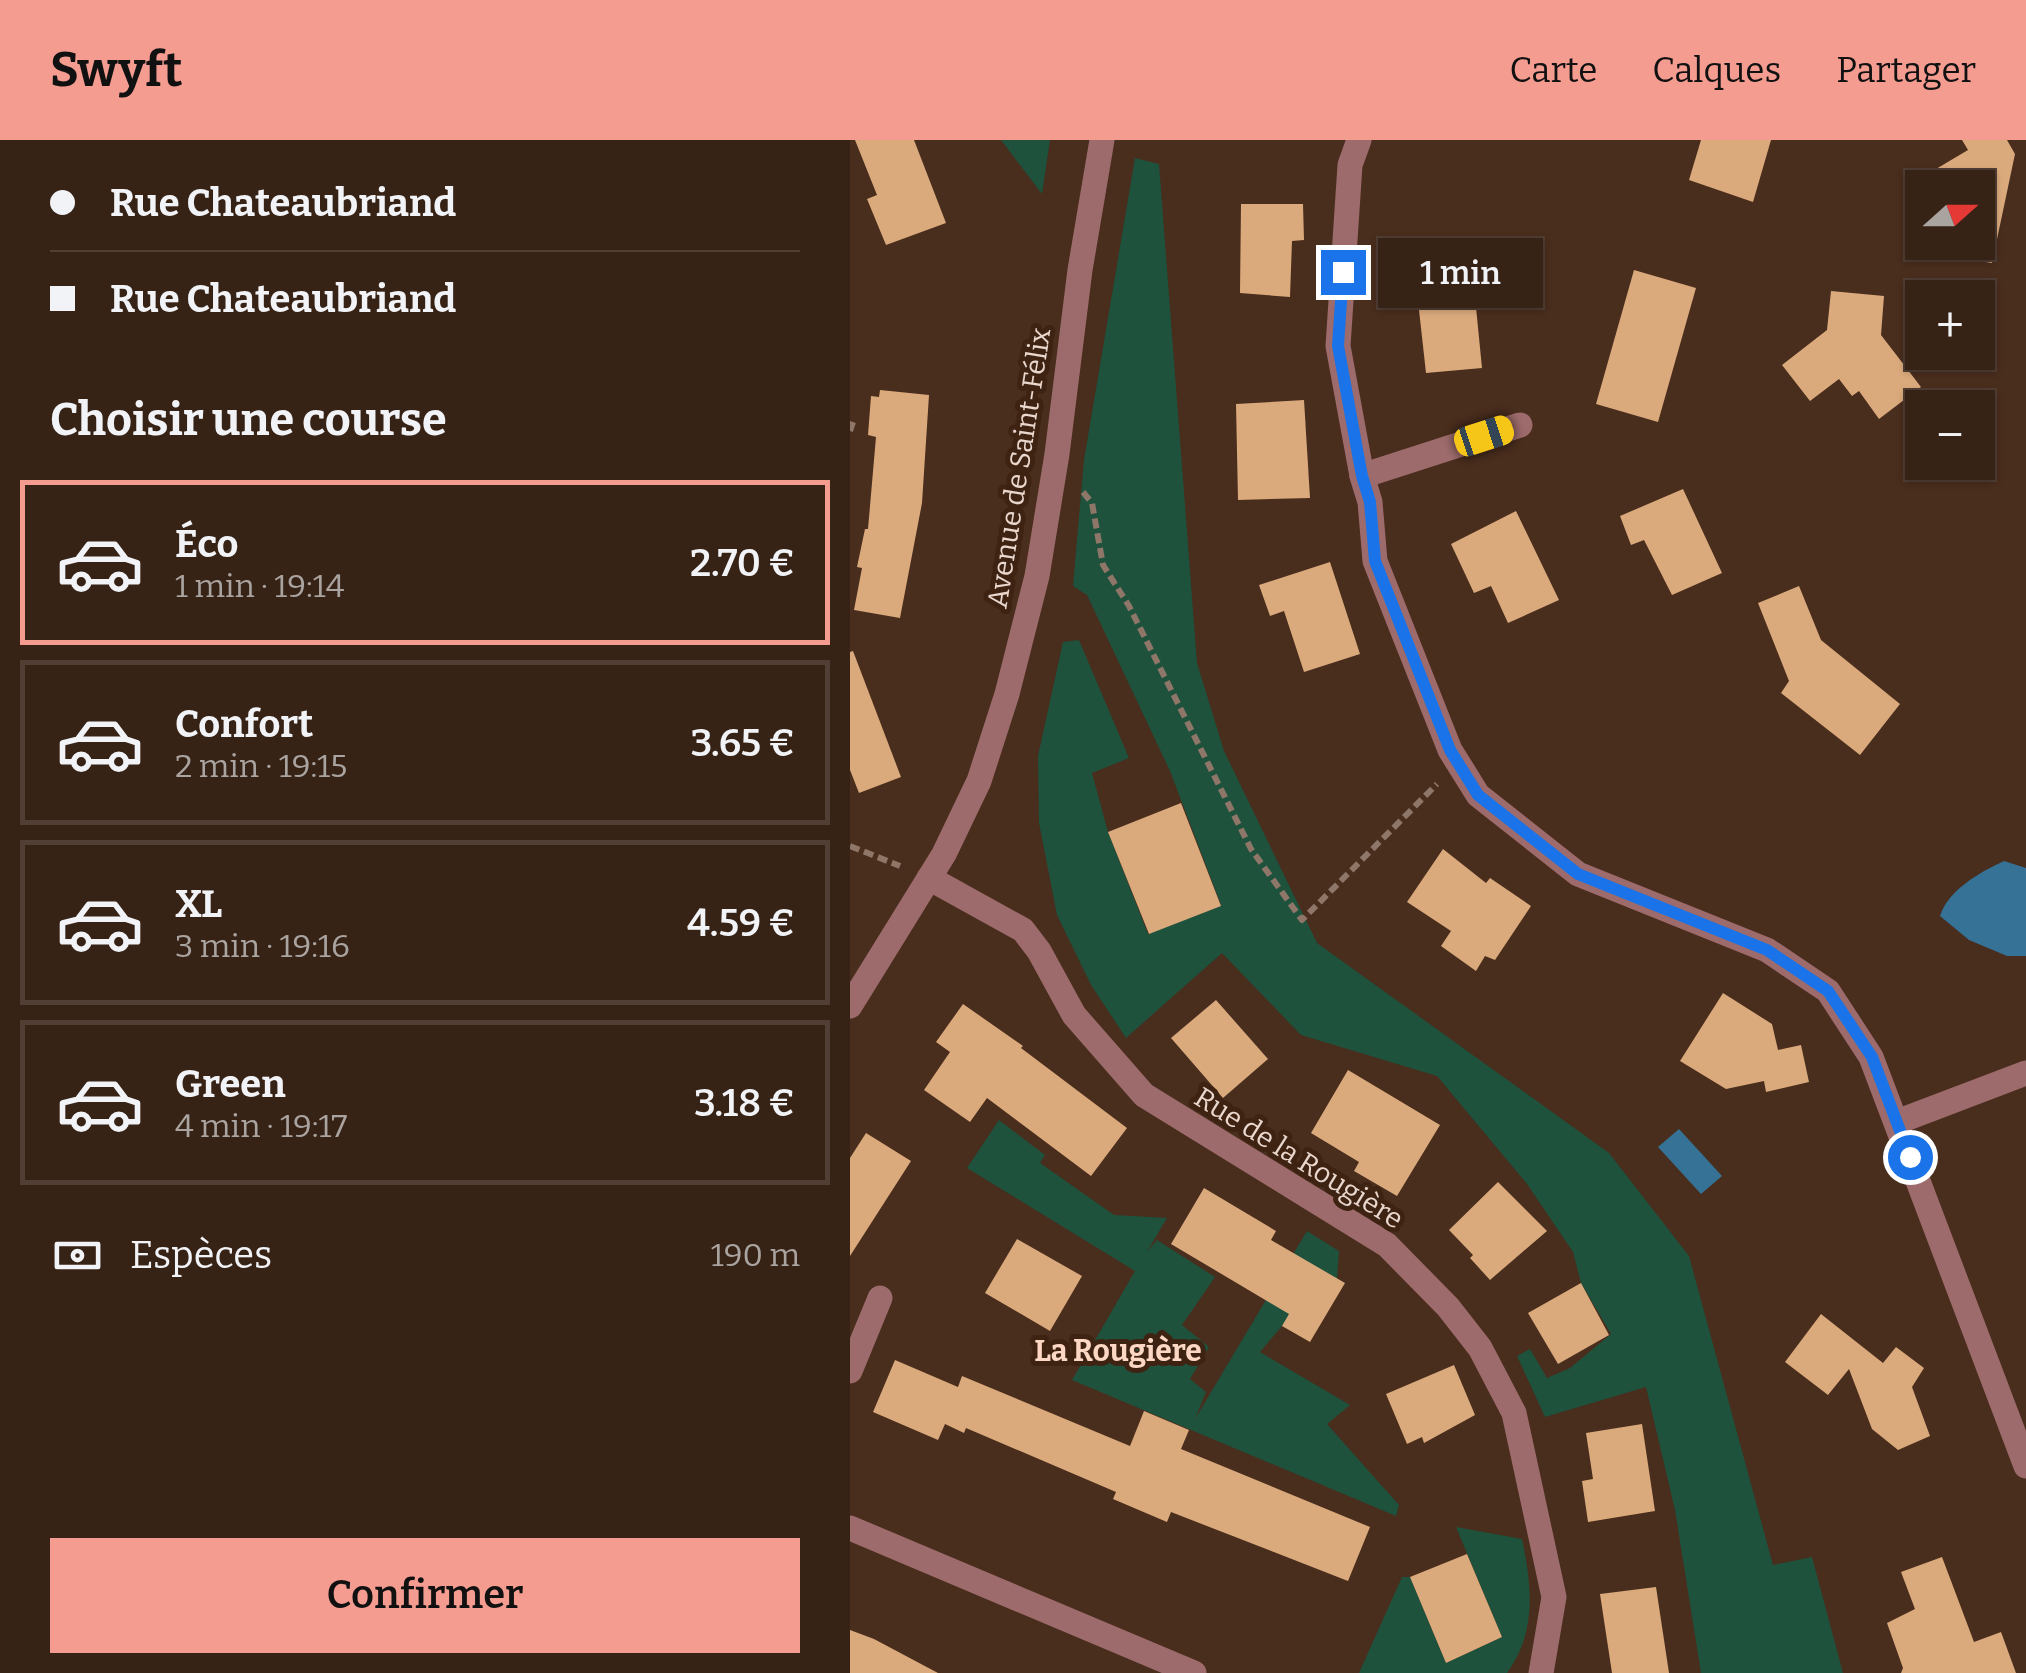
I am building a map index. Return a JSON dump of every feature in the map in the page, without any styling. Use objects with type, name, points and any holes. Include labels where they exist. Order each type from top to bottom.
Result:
[{"type":"street","name":"Avenue de Saint-Félix","points":[[850,1006],[929,878],[979,781],[1006,694],[1037,576],[1102,140]]},
{"type":"street","points":[[1359,140],[1350,165],[1338,346],[1370,502],[1375,561],[1450,750],[1478,795],[1578,874],[1767,950],[1828,991],[1872,1057],[2026,1466]]},
{"type":"street","points":[[1362,476],[1520,425]]},
{"type":"street","name":"Rue de la Rougière","points":[[929,878],[1022,930],[1039,952],[1074,1015],[1144,1094],[1387,1246],[1448,1307],[1480,1348],[1514,1413],[1554,1597],[1541,1673]]},
{"type":"street","points":[[1897,1122],[2026,1073]]},
{"type":"street","points":[[850,1372],[880,1298]]},
{"type":"street","points":[[850,1528],[1194,1673]]},
{"type":"path","points":[[850,431],[853,422]]},
{"type":"path","points":[[1057,454],[1092,503],[1103,565],[1129,606],[1251,849],[1302,920],[1440,782],[1461,769]]},
{"type":"path","points":[[850,846],[893,864]]},
{"type":"green space","points":[[1001,140],[1050,140],[1042,194]]},
{"type":"green space","points":[[1135,158],[1159,164],[1197,663],[1224,751],[1317,943],[1609,1153],[1689,1256],[1773,1565],[1812,1557],[1843,1673],[1701,1673],[1675,1510],[1646,1387],[1545,1417],[1517,1356],[1530,1349],[1547,1378],[1570,1368],[1611,1334],[1581,1283],[1573,1252],[1527,1184],[1437,1076],[1301,1035],[1222,953],[1126,1038],[1091,985],[1057,915],[1039,823],[1038,756],[1063,642],[1079,640],[1129,758],[1092,773],[1108,832],[1148,934],[1221,905],[1170,771],[1087,595],[1073,586],[1084,460]]},
{"type":"green space","points":[[999,1120],[1045,1155],[1040,1163],[1114,1215],[1167,1218],[1147,1252],[1157,1240],[1215,1277],[1182,1325],[1209,1347],[1190,1379],[1206,1392],[1195,1419],[1307,1231],[1339,1251],[1337,1279],[1282,1326],[1260,1352],[1350,1405],[1327,1424],[1399,1505],[1396,1516],[1072,1380],[1135,1271],[967,1168]]},
{"type":"green space","points":[[1456,1527],[1522,1539],[1530,1608],[1523,1641],[1507,1673],[1359,1673],[1402,1577],[1410,1577],[1446,1663],[1502,1637]]},
{"type":"water","points":[[2004,861],[2026,868],[2026,956],[2007,956],[1969,940],[1940,916],[1957,890]]},
{"type":"water","points":[[1679,1129],[1722,1176],[1701,1194],[1658,1147]]},
{"type":"building","points":[[855,140],[914,140],[946,223],[886,245],[867,199],[877,195]]},
{"type":"building","points":[[1701,140],[1771,140],[1753,202],[1689,180]]},
{"type":"building","points":[[1962,140],[2007,140],[2015,154],[1995,249],[1995,170],[1934,170],[1968,150]]},
{"type":"building","points":[[1241,204],[1303,204],[1304,240],[1292,241],[1290,297],[1240,293]]},
{"type":"building","points":[[1634,270],[1696,288],[1658,422],[1596,404]]},
{"type":"building","points":[[1473,277],[1482,368],[1426,373],[1416,283]]},
{"type":"building","points":[[1831,291],[1884,296],[1881,335],[1921,387],[1905,390],[1905,399],[1879,419],[1859,391],[1852,396],[1839,379],[1810,401],[1782,365],[1827,330]]},
{"type":"building","points":[[880,390],[929,395],[922,503],[900,618],[854,610],[862,568],[857,567],[868,529],[876,437],[868,435],[871,396],[879,397]]},
{"type":"building","points":[[1304,400],[1310,498],[1238,500],[1236,404]]},
{"type":"building","points":[[1683,489],[1722,573],[1672,595],[1644,540],[1631,545],[1620,516]]},
{"type":"building","points":[[1516,511],[1559,600],[1508,623],[1491,586],[1474,593],[1451,544]]},
{"type":"building","points":[[1330,562],[1360,654],[1304,672],[1284,611],[1270,616],[1259,585]]},
{"type":"building","points":[[1799,586],[1821,640],[1900,704],[1860,755],[1781,693],[1789,681],[1758,603]]},
{"type":"building","points":[[853,651],[901,777],[859,793],[850,770]]},
{"type":"building","points":[[1181,803],[1221,906],[1149,934],[1108,832]]},
{"type":"building","points":[[1443,849],[1486,883],[1490,878],[1531,906],[1495,960],[1485,956],[1476,971],[1441,946],[1451,931],[1407,902]]},
{"type":"building","points":[[1723,993],[1772,1024],[1778,1050],[1801,1045],[1809,1082],[1766,1092],[1764,1081],[1726,1089],[1680,1061]]},
{"type":"building","points":[[1216,1000],[1268,1059],[1223,1098],[1171,1038]]},
{"type":"building","points":[[963,1004],[1127,1128],[1091,1176],[987,1098],[970,1122],[924,1090],[950,1052],[936,1042]]},
{"type":"building","points":[[1348,1070],[1440,1125],[1397,1196],[1354,1171],[1359,1162],[1311,1133]]},
{"type":"building","points":[[866,1133],[911,1161],[850,1256],[850,1158]]},
{"type":"building","points":[[1498,1182],[1547,1231],[1490,1280],[1449,1230]]},
{"type":"building","points":[[1204,1188],[1276,1231],[1271,1240],[1345,1283],[1310,1342],[1282,1326],[1289,1314],[1171,1244]]},
{"type":"building","points":[[1017,1239],[1082,1276],[1050,1331],[985,1293]]},
{"type":"building","points":[[1581,1283],[1609,1335],[1558,1364],[1528,1313]]},
{"type":"building","points":[[1821,1314],[1883,1363],[1896,1347],[1924,1368],[1912,1387],[1930,1436],[1898,1450],[1872,1429],[1849,1369],[1828,1395],[1785,1362]]},
{"type":"building","points":[[895,1360],[958,1387],[962,1376],[1130,1446],[1144,1411],[1189,1430],[1181,1449],[1370,1527],[1348,1581],[1171,1512],[1167,1522],[1113,1499],[1116,1492],[966,1428],[964,1433],[945,1424],[938,1440],[873,1412]]},
{"type":"building","points":[[1454,1365],[1475,1415],[1424,1443],[1422,1437],[1407,1444],[1386,1394]]},
{"type":"building","points":[[1642,1424],[1655,1511],[1588,1522],[1582,1481],[1593,1479],[1586,1433]]},
{"type":"building","points":[[1467,1554],[1502,1637],[1446,1663],[1410,1577]]},
{"type":"building","points":[[1942,1557],[1974,1642],[2001,1632],[2016,1673],[1901,1673],[1903,1668],[1887,1623],[1915,1609],[1901,1572]]},
{"type":"building","points":[[1656,1587],[1669,1673],[1612,1673],[1600,1594]]},
{"type":"building","points":[[850,1630],[874,1639],[938,1673],[850,1673]]},
{"type":"district","name":"La Rougière","points":[[1118,1351]]},
{"type":"route","points":[[1343,272],[1338,346],[1370,502],[1375,561],[1461,769],[1478,795],[1578,874],[1767,950],[1828,991],[1872,1057],[1910,1157]]}]
